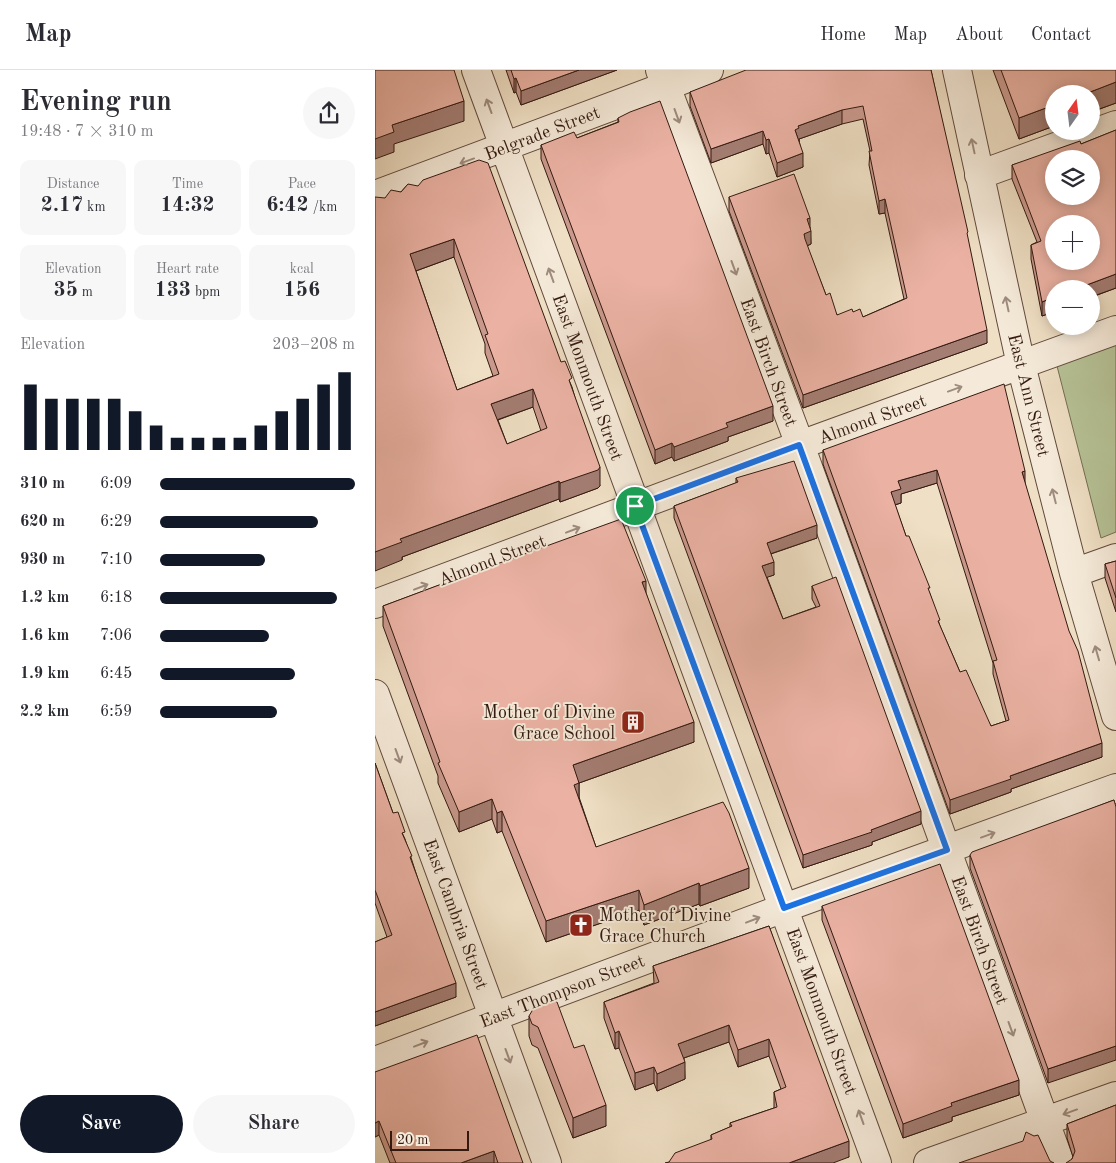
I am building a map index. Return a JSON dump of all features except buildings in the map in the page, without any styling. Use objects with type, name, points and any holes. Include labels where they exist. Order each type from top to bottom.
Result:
[{"type":"street","name":"East Monmouth Street","points":[[476,70],[877,1163]]},
{"type":"street","name":"Belgrade Street","points":[[375,195],[504,147],[663,78],[709,70]]},
{"type":"street","name":"East Ann Street","points":[[957,70],[1021,365],[1074,573],[1116,716]]},
{"type":"street","name":"East Birch Street","points":[[663,78],[799,445],[1060,1163]]},
{"type":"street","points":[[979,175],[1116,125]]},
{"type":"street","name":"Almond Street","points":[[375,604],[799,445],[1116,330]]},
{"type":"street","points":[[1074,573],[1116,558]]},
{"type":"street","name":"East Cambria Street","points":[[375,694],[547,1163]]},
{"type":"street","name":"East Thompson Street","points":[[375,1061],[784,908],[1116,788]]},
{"type":"street","points":[[928,1163],[1116,1096]]},
{"type":"green space","points":[[1116,343],[1116,532],[1101,538],[1057,366]]},
{"type":"place","name":"Mother of Divine Grace School","points":[[633,722]]},
{"type":"place","name":"Mother of Divine Grace Church","points":[[581,925]]},
{"type":"route","points":[[799,445],[947,850],[784,908],[635,506],[799,445]]}]
